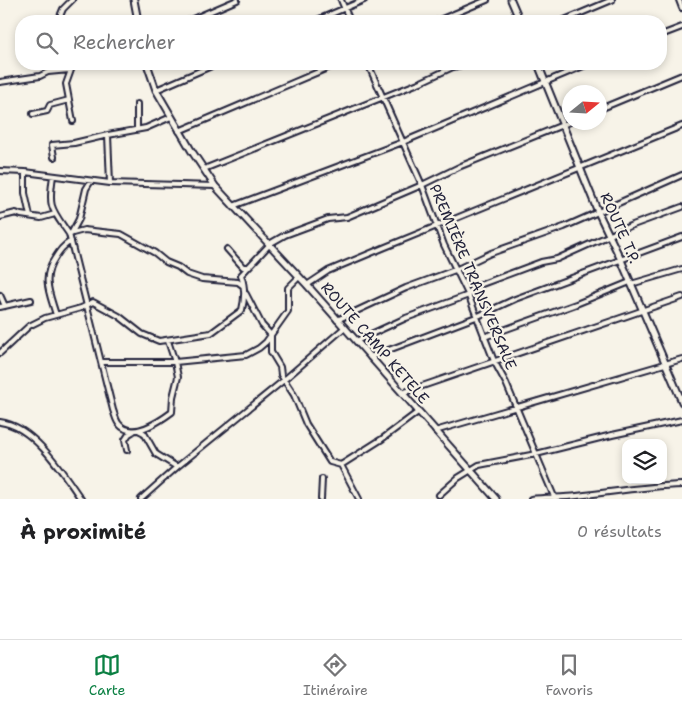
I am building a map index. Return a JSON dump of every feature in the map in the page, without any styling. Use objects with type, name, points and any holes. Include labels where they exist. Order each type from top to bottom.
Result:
[{"type":"street","points":[[60,15],[62,8],[72,0]]},
{"type":"street","points":[[134,0],[137,15]]},
{"type":"street","points":[[202,15],[237,0]]},
{"type":"street","points":[[341,0],[348,15]]},
{"type":"street","points":[[329,15],[364,0]]},
{"type":"street","points":[[451,15],[487,0]]},
{"type":"street","points":[[511,0],[517,15]]},
{"type":"street","points":[[576,15],[612,0]]},
{"type":"street","points":[[679,0],[682,8]]},
{"type":"street","points":[[667,33],[682,28]]},
{"type":"street","points":[[0,82],[71,70],[66,84],[73,121]]},
{"type":"street","name":"ROUTE CAMP KETELE","points":[[149,70],[156,90],[179,131],[215,186],[307,285],[496,499]]},
{"type":"street","points":[[156,90],[202,70]]},
{"type":"street","points":[[179,131],[323,70]]},
{"type":"street","name":"PREMIÈRE TRANSVERSALE","points":[[371,70],[422,185],[436,226],[455,270],[468,294],[494,361],[506,383],[554,498]]},
{"type":"street","points":[[204,169],[447,70]]},
{"type":"street","name":"ROUTE T.P.","points":[[540,70],[562,122]]},
{"type":"street","points":[[232,206],[403,142],[573,70]]},
{"type":"street","points":[[607,106],[682,75]]},
{"type":"street","points":[[33,114],[47,111],[50,105],[69,100]]},
{"type":"street","points":[[137,104],[137,129]]},
{"type":"street","points":[[54,157],[52,145],[74,143],[155,125],[172,118]]},
{"type":"street","points":[[359,499],[341,465],[330,462],[306,424],[294,395],[281,375],[280,367],[271,354],[271,336],[262,325],[245,293],[241,275],[269,245],[285,235],[328,219],[347,217],[461,166],[562,124]]},
{"type":"street","points":[[307,285],[328,271],[682,126]]},
{"type":"street","name":"ROUTE T.P.","points":[[565,130],[598,212],[621,260],[682,402]]},
{"type":"street","points":[[108,135],[110,183]]},
{"type":"street","points":[[0,171],[25,172],[110,183],[215,186]]},
{"type":"street","points":[[25,172],[25,193],[30,216]]},
{"type":"street","points":[[337,320],[416,284],[455,270],[491,253],[564,227],[682,175]]},
{"type":"street","points":[[53,176],[50,200],[55,214],[70,234],[117,420],[120,426],[144,433],[156,454],[177,467]]},
{"type":"street","points":[[70,234],[79,219],[86,190],[91,181]]},
{"type":"street","points":[[356,341],[380,328],[466,296],[474,288],[482,284],[557,258],[630,226],[682,207]]},
{"type":"street","points":[[0,217],[16,213],[43,218],[55,214]]},
{"type":"street","points":[[70,234],[84,230],[121,234],[187,274],[202,279],[238,282],[242,285]]},
{"type":"street","points":[[370,357],[476,317],[515,299],[682,237]]},
{"type":"street","points":[[56,315],[48,284],[48,270],[60,249],[71,241]]},
{"type":"street","points":[[227,249],[243,267],[250,266]]},
{"type":"street","points":[[484,337],[631,283],[682,269]]},
{"type":"street","points":[[102,362],[175,362],[246,355],[259,348],[271,336],[288,311],[288,288],[299,277]]},
{"type":"street","points":[[0,353],[29,326],[94,302],[119,316],[153,340],[168,340],[215,331],[242,310],[245,293]]},
{"type":"street","points":[[0,295],[2,306],[31,300]]},
{"type":"street","points":[[402,393],[682,297]]},
{"type":"street","points":[[141,499],[344,328]]},
{"type":"street","points":[[140,431],[172,412],[172,397],[178,377],[168,340]]},
{"type":"street","points":[[435,431],[682,358]]},
{"type":"street","points":[[341,465],[418,412]]},
{"type":"street","points":[[439,495],[458,478],[479,466],[682,420]]},
{"type":"street","points":[[0,422],[24,431],[32,438],[60,469],[81,499]]},
{"type":"street","points":[[127,450],[126,437],[134,430]]},
{"type":"street","points":[[321,499],[322,478]]},
{"type":"street","points":[[531,499],[577,496],[613,490],[682,486]]}]
